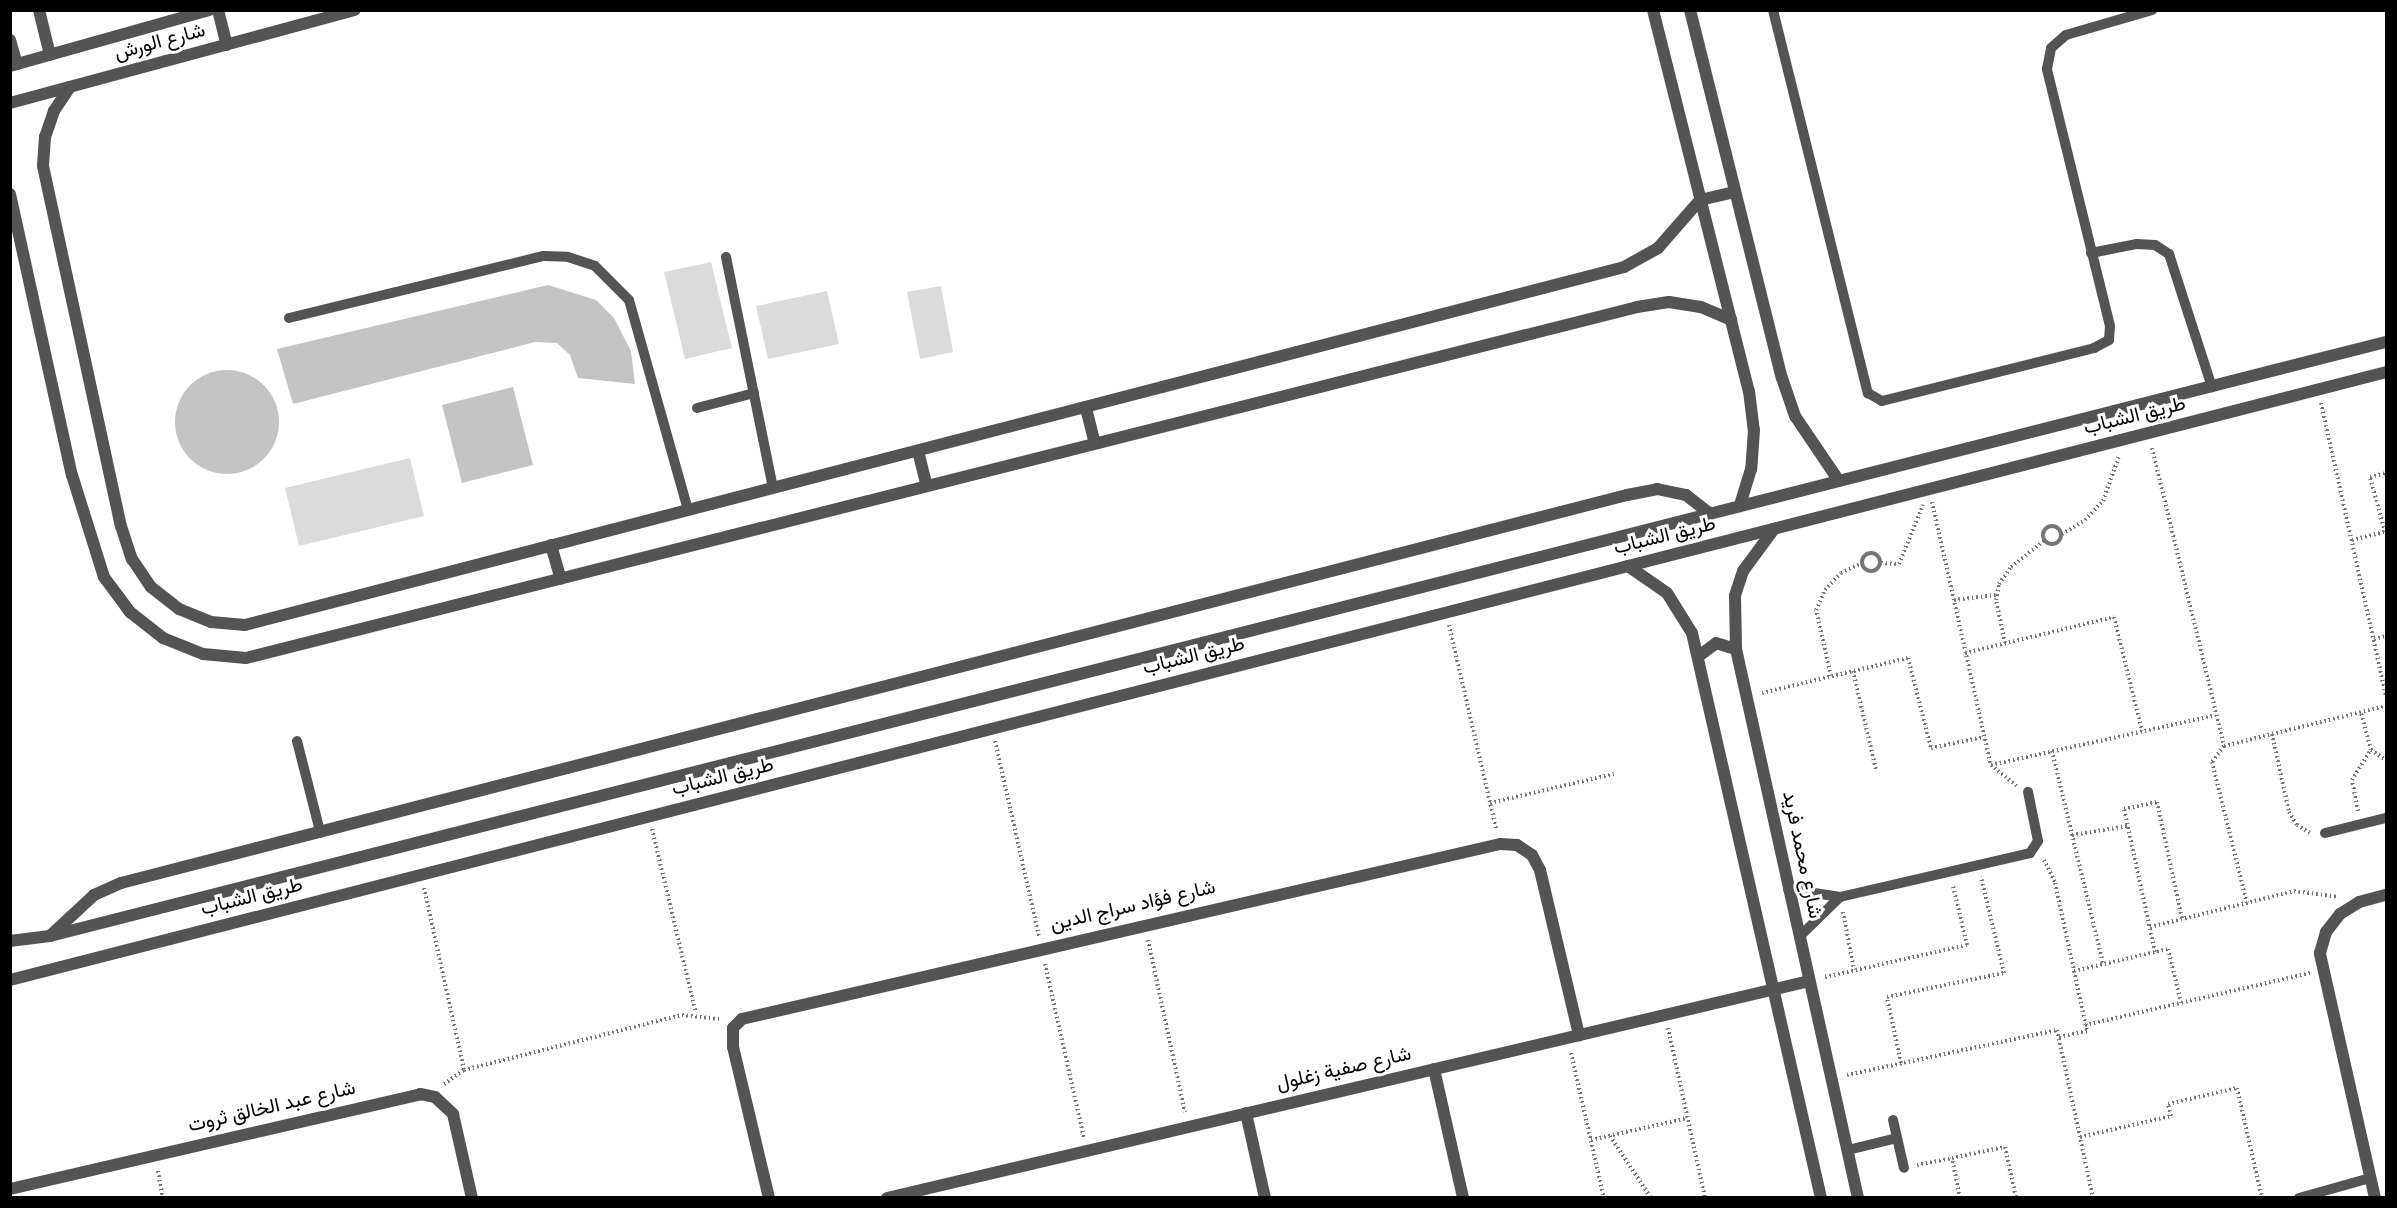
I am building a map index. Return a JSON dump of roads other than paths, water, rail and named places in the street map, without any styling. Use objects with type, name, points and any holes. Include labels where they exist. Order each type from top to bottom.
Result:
[{"type":"street","points":[[39,10],[50,55]]},
{"type":"street","name":"شارع الورش","points":[[14,65],[210,10]]},
{"type":"street","points":[[218,10],[227,45]]},
{"type":"street","name":"شارع الورش","points":[[10,104],[355,10]]},
{"type":"street","points":[[1653,10],[1731,320],[1754,429],[1751,469],[1740,506]]},
{"type":"street","points":[[1690,10],[1735,192],[1795,416],[1839,481]]},
{"type":"street","points":[[10,40],[14,65]]},
{"type":"street","points":[[70,87],[54,111],[45,137],[43,166],[121,526],[132,558],[151,587],[178,609],[211,622],[245,625],[1624,267],[1658,248],[1700,200],[1735,192]]},
{"type":"street","points":[[10,194],[90,537],[104,577],[129,612],[164,638],[203,654],[246,658],[1637,307],[1669,302],[1701,307],[1731,320]]},
{"type":"street","name":"طريق الشباب","points":[[10,941],[50,936],[2386,342]]},
{"type":"street","name":"طريق الشباب","points":[[10,980],[2386,372]]},
{"type":"street","points":[[1086,408],[1095,443]]},
{"type":"street","points":[[918,451],[927,486]]},
{"type":"street","points":[[50,936],[94,895],[121,883],[1628,495],[1657,489],[1686,495],[1710,514]]},
{"type":"street","name":"شارع محمد فريد","points":[[1774,529],[1747,564],[1735,596],[1736,649],[1858,1197]]},
{"type":"street","points":[[551,545],[561,579]]},
{"type":"street","points":[[1628,566],[1674,603],[1699,656],[1821,1197]]},
{"type":"street","points":[[1699,656],[1716,643],[1736,649]]},
{"type":"street","name":"شارع فؤاد سراج الدين","points":[[769,1197],[733,1047],[733,1029],[752,1014],[1500,844],[1517,845],[1532,855],[1540,870],[1573,1036]]},
{"type":"street","points":[[2375,1197],[2322,970],[2326,932],[2340,914],[2358,902],[2386,895]]},
{"type":"street","name":"شارع صفية زغلول","points":[[887,1197],[1809,981]]},
{"type":"street","points":[[1434,1069],[1463,1197]]},
{"type":"street","name":"شارع عبد الخالق ثروت","points":[[10,1189],[405,1096],[435,1097],[453,1114],[472,1197]]},
{"type":"street","points":[[1246,1113],[1265,1197]]},
{"type":"lane","points":[[1773,10],[1873,400],[2094,348],[2109,340],[2110,326],[2047,69],[2051,48],[2066,35],[2152,10]]},
{"type":"lane","points":[[2091,253],[2137,244],[2155,245],[2169,254],[2212,387]]},
{"type":"lane","points":[[289,318],[544,256],[568,257],[595,266],[629,300],[688,510]]},
{"type":"lane","points":[[726,257],[773,488]]},
{"type":"lane","points":[[697,408],[754,393]]},
{"type":"lane","points":[[297,741],[320,831]]},
{"type":"lane","points":[[1788,889],[1840,897],[2034,850],[2038,841],[2028,792]]},
{"type":"lane","points":[[2325,833],[2386,818]]},
{"type":"lane","points":[[1799,938],[1840,897]]},
{"type":"lane","points":[[1893,1120],[1904,1168]]},
{"type":"lane","points":[[1848,1150],[1897,1138]]},
{"type":"lane","points":[[2299,1197],[2370,1178]]}]
